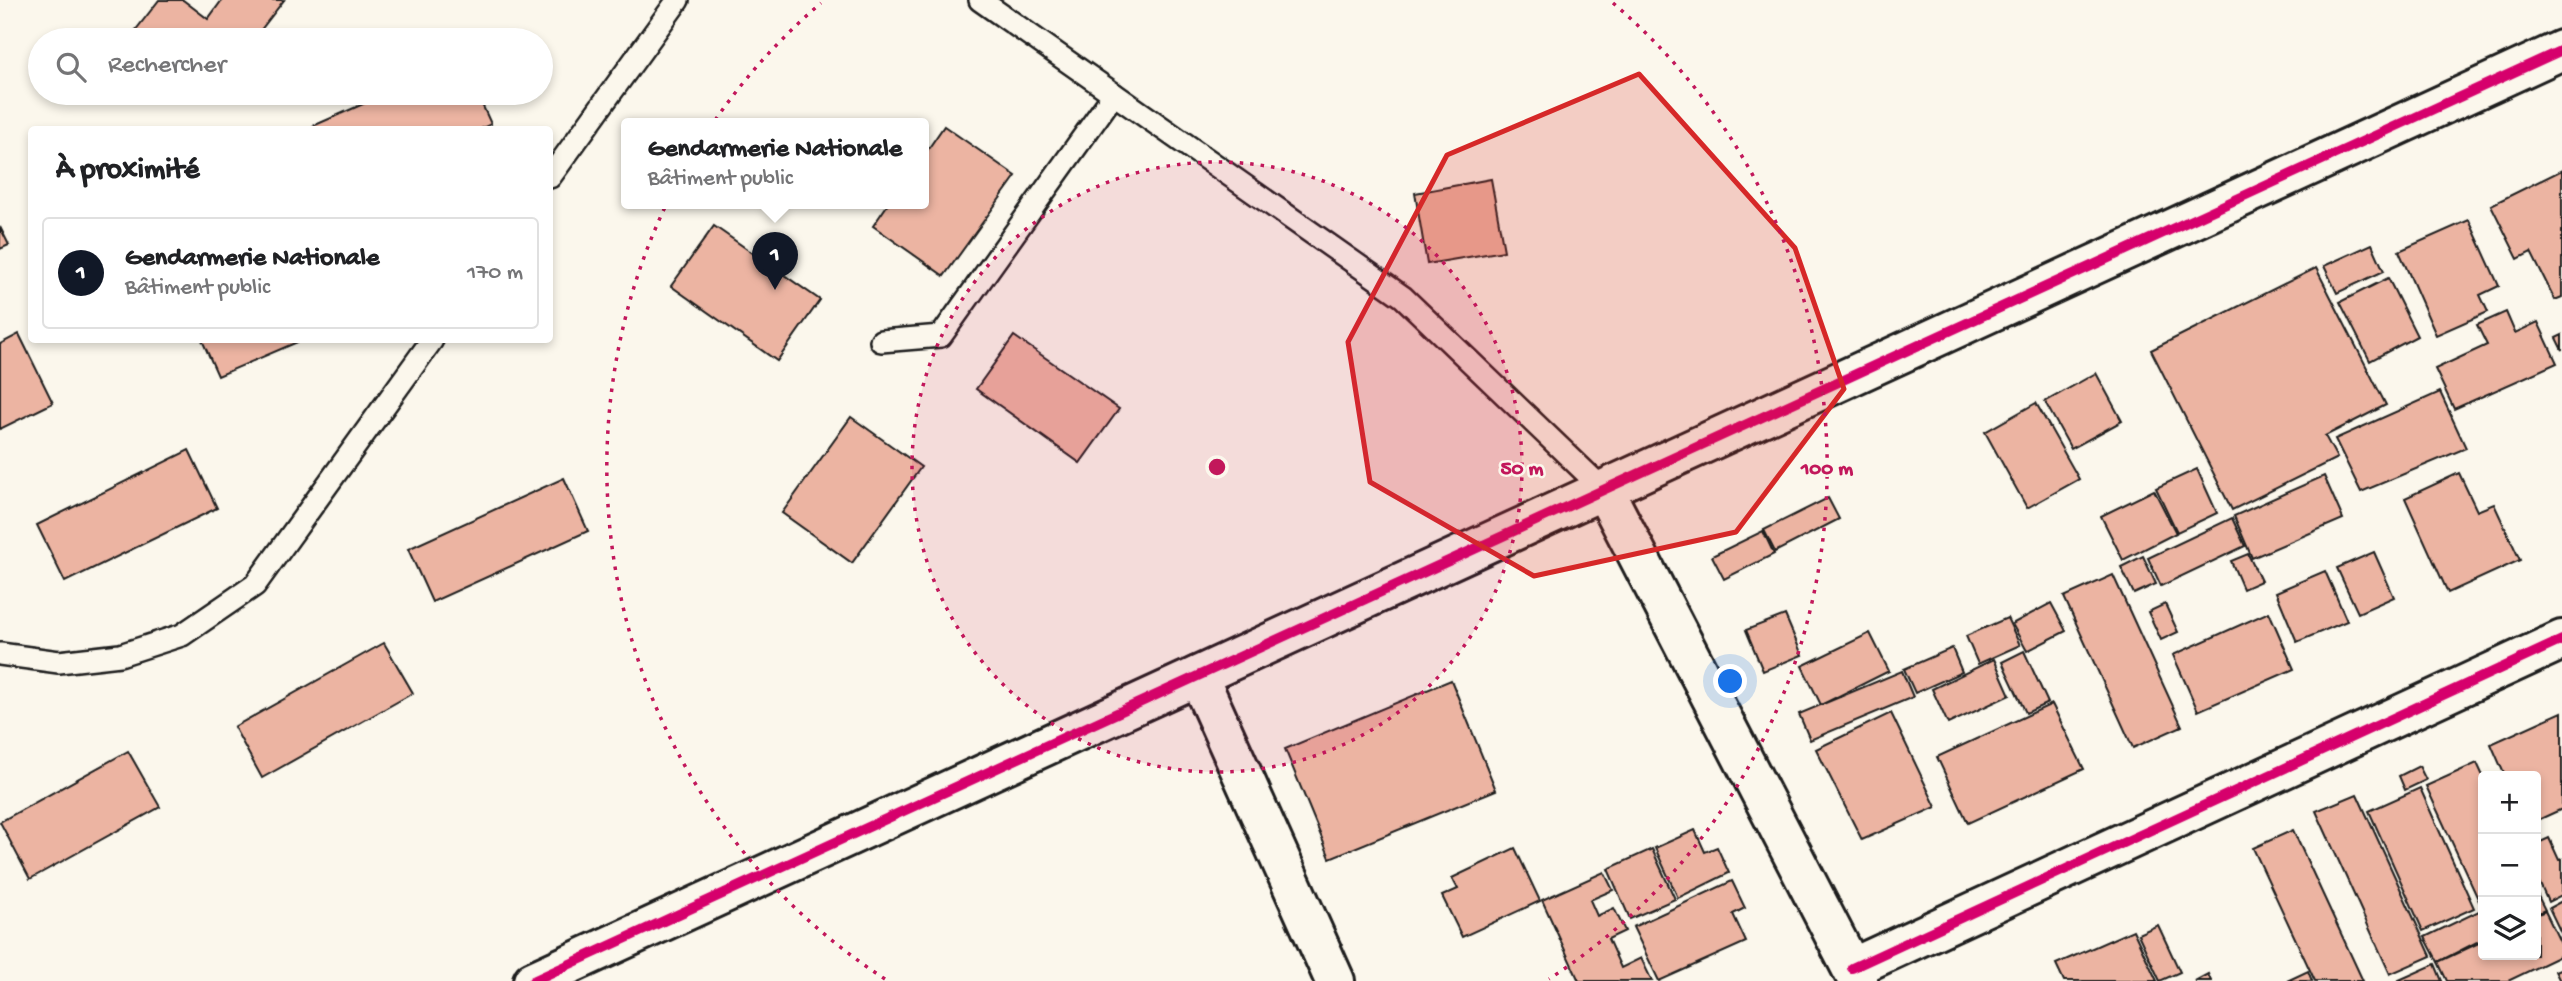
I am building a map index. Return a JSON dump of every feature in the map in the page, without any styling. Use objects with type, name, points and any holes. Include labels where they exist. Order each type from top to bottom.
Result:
[{"type":"street","points":[[533,981],[2562,50]]},
{"type":"street","points":[[1604,489],[1855,974],[2562,640]]},
{"type":"street","points":[[1198,676],[1335,981]]},
{"type":"lane","points":[[553,173],[678,0]]},
{"type":"lane","points":[[980,0],[1403,297],[1604,489]]},
{"type":"lane","points":[[881,341],[941,336],[1114,94]]},
{"type":"lane","points":[[0,654],[59,662],[120,655],[182,635],[255,585],[430,343]]},
{"type":"highlighted area","points":[[1639,74],[1795,248],[1844,389],[1736,532],[1534,576],[1370,482],[1348,342],[1447,155]]},
{"type":"building","points":[[159,0],[183,0],[208,19],[222,0],[284,0],[262,28],[137,28]]},
{"type":"building","points":[[361,105],[482,105],[491,124],[487,126],[313,126]]},
{"type":"building","points":[[944,126],[1016,176],[944,276],[873,226],[885,209],[929,209],[929,148]]},
{"type":"building","points":[[2562,170],[2562,297],[2555,300],[2531,252],[2518,259],[2491,205]]},
{"type":"building","points":[[1491,179],[1504,251],[1427,264],[1415,193]]},
{"type":"building","points":[[2469,220],[2499,286],[2480,295],[2488,312],[2436,335],[2399,251]]},
{"type":"building","points":[[714,226],[820,300],[777,361],[671,286]]},
{"type":"building","points":[[0,227],[9,245],[0,249]]},
{"type":"building","points":[[2372,244],[2384,271],[2337,293],[2324,266]]},
{"type":"building","points":[[2316,268],[2386,405],[2325,436],[2337,458],[2232,510],[2151,350]]},
{"type":"building","points":[[2388,278],[2417,336],[2370,361],[2340,302]]},
{"type":"building","points":[[2506,312],[2515,333],[2538,322],[2557,363],[2454,409],[2435,369],[2487,345],[2477,325]]},
{"type":"building","points":[[19,334],[53,403],[0,429],[0,344]]},
{"type":"building","points":[[2562,335],[2562,350],[2556,338]]},
{"type":"building","points":[[1014,336],[1119,409],[1080,463],[976,389]]},
{"type":"building","points":[[203,343],[295,343],[218,376]]},
{"type":"building","points":[[2096,373],[2122,421],[2071,449],[2045,402]]},
{"type":"building","points":[[2440,392],[2466,448],[2361,492],[2335,439]]},
{"type":"building","points":[[2036,403],[2079,479],[2027,508],[1985,432]]},
{"type":"building","points":[[851,417],[921,467],[852,563],[782,513]]},
{"type":"building","points":[[189,450],[217,508],[65,582],[37,525]]},
{"type":"building","points":[[2197,469],[2217,513],[2177,532],[2156,488]]},
{"type":"building","points":[[2459,473],[2477,511],[2494,504],[2520,560],[2448,593],[2405,498]]},
{"type":"building","points":[[2324,476],[2343,519],[2252,558],[2234,516]]},
{"type":"building","points":[[564,478],[588,531],[432,602],[408,549]]},
{"type":"building","points":[[2154,490],[2176,533],[2123,560],[2101,516]]},
{"type":"building","points":[[1828,498],[1839,519],[1775,552],[1764,530]]},
{"type":"building","points":[[2232,518],[2245,546],[2161,586],[2148,558]]},
{"type":"building","points":[[1763,531],[1774,554],[1724,579],[1712,556]]},
{"type":"building","points":[[2374,552],[2394,597],[2358,613],[2337,568]]},
{"type":"building","points":[[2248,554],[2261,581],[2243,589],[2231,561]]},
{"type":"building","points":[[2143,556],[2156,584],[2134,594],[2121,567]]},
{"type":"building","points":[[2325,571],[2347,621],[2297,642],[2276,592]]},
{"type":"building","points":[[2113,575],[2182,726],[2133,748],[2064,597]]},
{"type":"building","points":[[2051,603],[2066,631],[2027,651],[2012,624]]},
{"type":"building","points":[[2165,604],[2178,632],[2161,640],[2148,612]]},
{"type":"building","points":[[2269,612],[2294,669],[2198,711],[2173,655]]},
{"type":"building","points":[[1785,615],[1802,655],[1763,671],[1746,630]]},
{"type":"building","points":[[2007,618],[2020,645],[1978,664],[1966,636]]},
{"type":"building","points":[[1870,633],[1889,671],[1821,705],[1802,666]]},
{"type":"building","points":[[384,643],[413,693],[262,778],[234,727]]},
{"type":"building","points":[[1952,648],[1962,672],[1915,693],[1904,669]]},
{"type":"building","points":[[2024,651],[2048,703],[2026,713],[2002,662]]},
{"type":"building","points":[[1994,659],[2010,695],[1948,724],[1932,689]]},
{"type":"building","points":[[1902,671],[1913,697],[1810,740],[1799,714]]},
{"type":"building","points":[[1451,680],[1496,790],[1330,858],[1285,749]]},
{"type":"building","points":[[2052,704],[2084,769],[1968,823],[1937,757]]},
{"type":"building","points":[[2562,712],[2562,809],[2541,819],[2541,771],[2503,771],[2491,744]]},
{"type":"building","points":[[1891,713],[1936,807],[1862,840],[1816,749]]},
{"type":"building","points":[[128,751],[160,807],[30,879],[0,822]]},
{"type":"building","points":[[2477,763],[2481,771],[2478,771],[2478,899],[2426,786]]},
{"type":"building","points":[[2419,766],[2426,780],[2405,790],[2399,776]]},
{"type":"building","points":[[2420,788],[2474,908],[2423,931],[2369,811]]},
{"type":"building","points":[[2357,794],[2431,956],[2390,974],[2316,811]]},
{"type":"building","points":[[1695,830],[1705,852],[1717,847],[1729,873],[1678,898],[1655,848]]},
{"type":"building","points":[[2293,830],[2363,981],[2315,981],[2253,848]]},
{"type":"building","points":[[2549,838],[2559,860],[2562,859],[2562,895],[2548,902],[2541,886],[2541,842]]},
{"type":"building","points":[[1515,848],[1540,901],[1462,937],[1442,896],[1458,889],[1452,878]]},
{"type":"building","points":[[1652,849],[1675,899],[1630,919],[1608,869]]},
{"type":"building","points":[[1604,872],[1613,890],[1590,900],[1597,916],[1614,908],[1625,931],[1608,939],[1621,968],[1641,958],[1652,981],[1579,981],[1542,900]]},
{"type":"building","points":[[1732,881],[1745,908],[1733,914],[1746,942],[1659,981],[1633,927]]},
{"type":"building","points":[[2562,901],[2562,935],[2549,908]]},
{"type":"building","points":[[2478,911],[2478,942],[2438,962],[2425,937]]},
{"type":"building","points":[[2545,911],[2562,946],[2562,955],[2508,981],[2447,981],[2438,962],[2478,943],[2478,960],[2541,960],[2541,913]]},
{"type":"building","points":[[2158,925],[2180,972],[2160,981],[2138,934]]},
{"type":"building","points":[[2133,930],[2157,981],[2064,981],[2056,964]]},
{"type":"building","points":[[2435,964],[2442,981],[2397,981]]},
{"type":"building","points":[[2562,968],[2562,981],[2560,981],[2555,971]]},
{"type":"building","points":[[2308,971],[2312,981],[2287,981]]},
{"type":"building","points":[[2208,974],[2211,981],[2195,981]]},
{"type":"cycle path","points":[[533,981],[2562,50]]},
{"type":"cycle path","points":[[1852,968],[2562,640]]},
{"type":"place","name":"Gendarmerie Nationale","points":[[775,290]]}]
